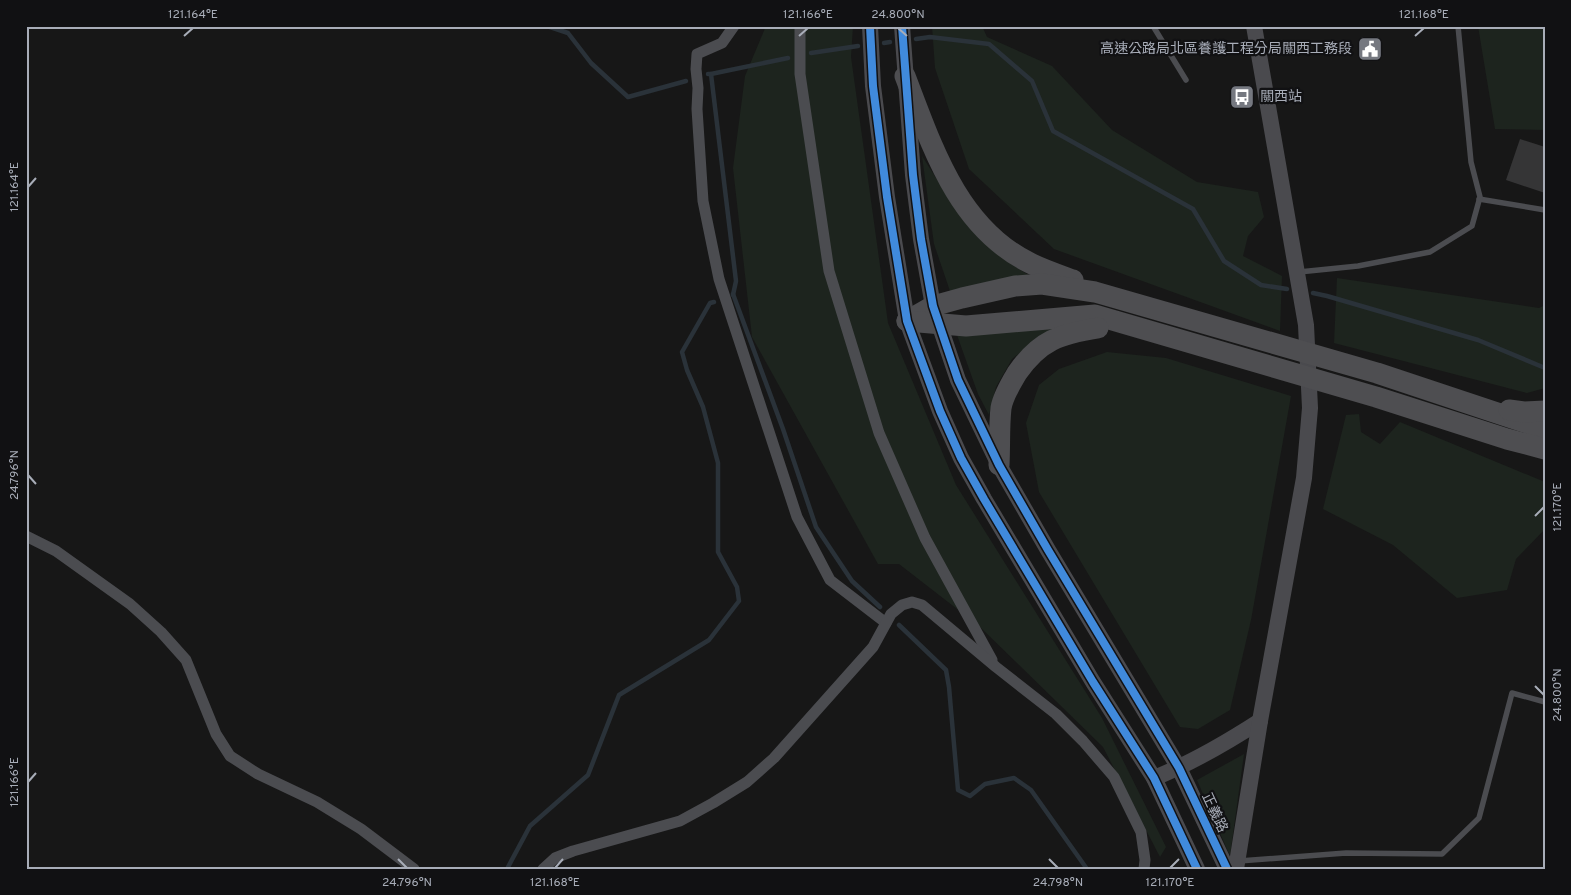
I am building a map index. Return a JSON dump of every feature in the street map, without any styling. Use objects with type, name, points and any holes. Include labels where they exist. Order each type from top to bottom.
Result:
[{"type":"highway","points":[[905,76],[947,179],[967,210],[996,241],[1030,263],[1095,292]]},
{"type":"highway","points":[[906,321],[935,315],[962,298],[1015,286],[1042,284],[1095,292],[1378,373],[1545,429]]},
{"type":"highway","points":[[935,315],[966,326],[1095,315],[1376,397],[1507,439],[1545,449]]},
{"type":"highway","points":[[999,465],[1002,406],[1011,382],[1026,360],[1042,345],[1070,332],[1128,324]]},
{"type":"highway","points":[[1477,406],[1524,412],[1545,411]]},
{"type":"highway","points":[[1507,439],[1545,462]]},
{"type":"main road","points":[[870,26],[876,104],[887,197],[906,321],[940,412],[965,466],[1035,587],[1154,778],[1197,869]]},
{"type":"main road","name":"正義路","points":[[902,26],[913,174],[935,315],[958,380],[999,465],[1179,768],[1233,866]]},
{"type":"main road","points":[[1233,866],[1304,478],[1310,408],[1306,325],[1254,26]]},
{"type":"main road","points":[[1154,778],[1179,768],[1221,746],[1260,722]]},
{"type":"street","points":[[734,26],[722,42],[697,54],[696,69],[703,202],[719,279],[797,517],[830,580],[886,623]]},
{"type":"street","points":[[800,26],[800,74],[829,271],[879,433],[925,538],[996,667]]},
{"type":"street","points":[[26,536],[56,551],[130,604],[161,632],[186,660],[216,734],[230,756],[258,774],[324,806],[361,829],[414,869]]},
{"type":"street","points":[[543,869],[555,858],[573,851],[680,821],[714,804],[747,782],[774,758],[873,647],[891,614],[902,605],[912,602],[922,605],[1056,714],[1083,741],[1114,777],[1141,832],[1145,860],[1144,869]]},
{"type":"lane","points":[[1153,26],[1186,80]]},
{"type":"lane","points":[[1297,272],[1358,266],[1430,252],[1472,226],[1480,199],[1471,162],[1458,26]]},
{"type":"lane","points":[[1480,199],[1545,210]]},
{"type":"lane","points":[[1233,866],[1346,853],[1442,854],[1479,818],[1512,693],[1545,702]]},
{"type":"shaded area","points":[[766,26],[853,26],[851,57],[888,323],[956,485],[1102,718],[1166,847],[1160,857],[1103,747],[979,626],[899,564],[878,564],[752,337],[733,168],[745,76]]},
{"type":"shaded area","points":[[932,26],[982,26],[987,37],[1052,66],[1112,130],[1197,182],[1258,192],[1264,217],[1248,236],[1243,256],[1282,276],[1280,331],[1054,249],[969,169],[935,68]]},
{"type":"shaded area","points":[[1478,26],[1545,26],[1545,130],[1495,129]]},
{"type":"shaded area","points":[[922,156],[968,223],[996,251],[1030,276],[951,294],[934,244]]},
{"type":"shaded area","points":[[1337,278],[1539,308],[1545,305],[1545,388],[1527,393],[1334,343]]},
{"type":"shaded area","points":[[1078,322],[1043,335],[1012,359],[996,387],[989,415],[978,394],[957,335]]},
{"type":"shaded area","points":[[1107,352],[1166,358],[1291,396],[1251,620],[1230,710],[1198,729],[1180,727],[1039,492],[1026,423],[1039,385],[1059,369]]},
{"type":"shaded area","points":[[1359,414],[1361,432],[1380,444],[1400,422],[1545,482],[1545,529],[1516,559],[1507,590],[1457,598],[1393,545],[1323,509],[1346,415]]},
{"type":"shaded area","points":[[1244,754],[1230,856],[1197,780]]},
{"type":"building","points":[[1520,139],[1545,147],[1545,193],[1506,180]]},
{"type":"waterway","points":[[547,26],[568,33],[591,63],[628,97],[686,81]]},
{"type":"waterway","points":[[916,39],[930,37],[989,44],[1032,81],[1053,131],[1193,209],[1224,261],[1261,285],[1287,289]]},
{"type":"waterway","points":[[884,43],[890,42]]},
{"type":"waterway","points":[[811,53],[858,46]]},
{"type":"waterway","points":[[711,74],[788,58]]},
{"type":"waterway","points":[[708,74],[711,74],[736,281],[733,295]]},
{"type":"waterway","points":[[1313,293],[1478,340],[1545,368]]},
{"type":"waterway","points":[[733,294],[783,429],[816,527],[852,581],[880,607]]},
{"type":"waterway","points":[[507,869],[530,826],[588,775],[619,695],[709,640],[739,601],[737,587],[718,552],[718,463],[703,407],[687,370],[682,352],[710,303],[714,302]]},
{"type":"waterway","points":[[899,625],[946,670],[958,790],[970,796],[985,784],[1014,778],[1031,790],[1087,869]]},
{"type":"cycle path","points":[[870,26],[873,86],[887,197],[907,321],[940,411],[961,458],[984,499],[1093,682],[1154,778],[1197,869]]},
{"type":"cycle path","points":[[902,26],[913,175],[921,239],[933,306],[958,380],[999,465],[1179,768],[1227,869]]},
{"type":"place","name":"高速公路局北區養護工程分局關西工務段","points":[[1370,49]]},
{"type":"place","name":"關西站","points":[[1242,97]]}]
